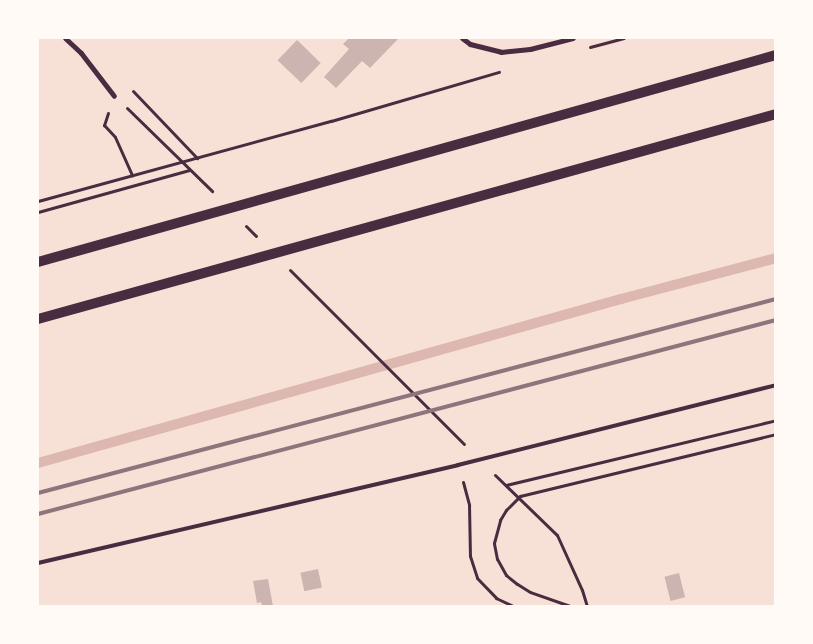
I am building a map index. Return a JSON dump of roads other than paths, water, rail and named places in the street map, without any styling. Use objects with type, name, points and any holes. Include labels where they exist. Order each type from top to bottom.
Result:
[{"type":"main road","points":[[38,262],[776,55]]},
{"type":"main road","points":[[38,319],[776,114]]},
{"type":"street","points":[[65,38],[81,53],[114,96]]},
{"type":"street","points":[[462,38],[470,44],[501,52],[530,49],[573,38]]},
{"type":"lane","points":[[38,562],[458,464],[776,385]]},
{"type":"waterway","points":[[38,463],[621,299],[776,258]]},
{"type":"railway","points":[[38,493],[776,299]]},
{"type":"railway","points":[[38,514],[776,320]]}]
